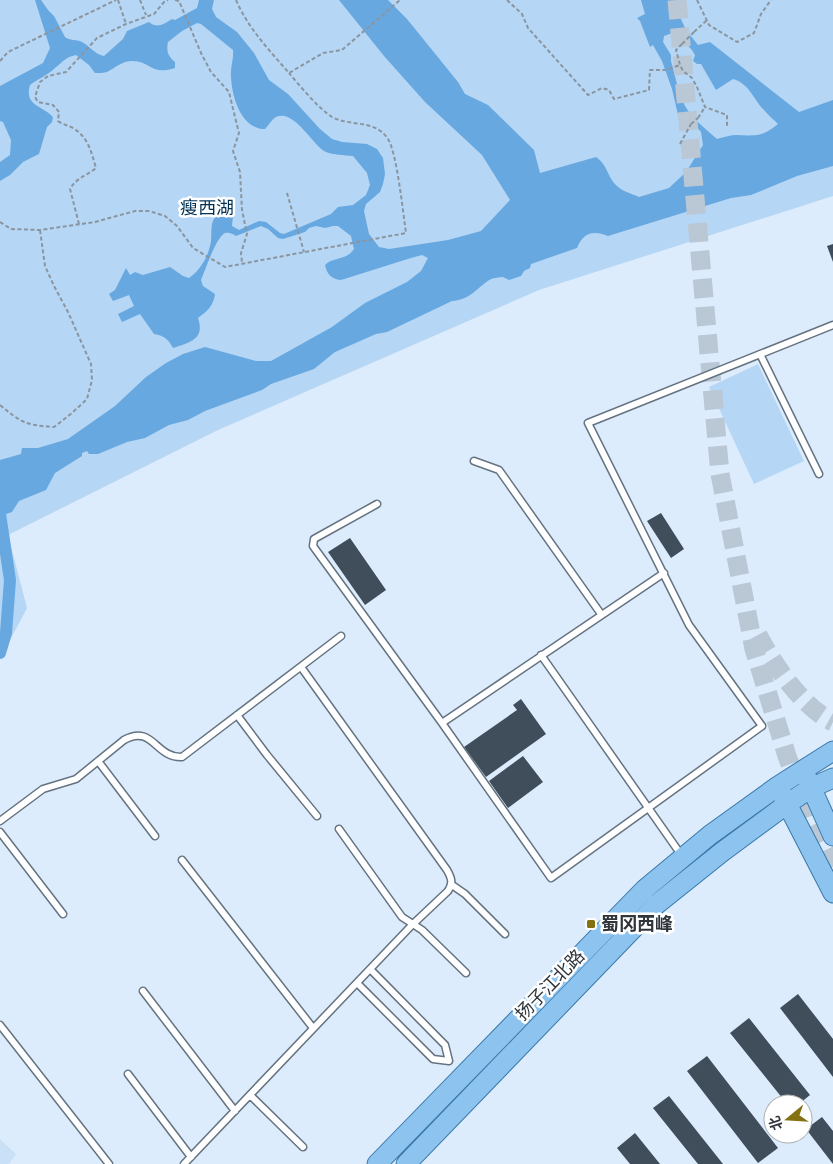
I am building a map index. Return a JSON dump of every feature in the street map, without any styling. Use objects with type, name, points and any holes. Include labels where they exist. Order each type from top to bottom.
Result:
[{"type":"main road","name":"扬子江北路","points":[[377,1164],[645,888],[710,835],[778,786],[833,751]]},
{"type":"main road","points":[[804,769],[833,836]]},
{"type":"main road","name":"扬子江北路","points":[[406,1164],[657,904],[722,852],[787,804],[811,788],[833,778]]},
{"type":"main road","points":[[778,786],[833,893]]},
{"type":"lane","points":[[377,504],[314,539],[313,546],[442,722],[552,878],[762,726],[690,625],[588,423],[833,326]]},
{"type":"lane","points":[[760,354],[819,474]]},
{"type":"lane","points":[[474,461],[498,470],[601,614]]},
{"type":"lane","points":[[442,722],[664,573]]},
{"type":"lane","points":[[0,821],[43,789],[76,779],[132,735],[141,735],[150,739],[173,757],[182,757],[342,636]]},
{"type":"lane","points":[[541,655],[683,857]]},
{"type":"lane","points":[[184,1164],[412,925],[448,892],[452,885],[452,878],[447,870],[300,667]]},
{"type":"lane","points":[[237,715],[267,755],[318,816]]},
{"type":"lane","points":[[98,761],[155,836]]},
{"type":"lane","points":[[339,829],[402,917],[422,930],[466,972]]},
{"type":"lane","points":[[0,832],[62,914]]},
{"type":"lane","points":[[182,860],[314,1028]]},
{"type":"lane","points":[[452,885],[465,894],[505,934]]},
{"type":"lane","points":[[357,983],[433,1059],[449,1061],[445,1045],[370,969]]},
{"type":"lane","points":[[143,991],[235,1111]]},
{"type":"lane","points":[[0,1024],[109,1164]]},
{"type":"lane","points":[[128,1074],[191,1157]]},
{"type":"lane","points":[[250,1096],[303,1147]]},
{"type":"path","points":[[0,61],[8,52],[117,0],[126,24]]},
{"type":"path","points":[[140,0],[146,16]]},
{"type":"path","points":[[79,224],[70,189],[75,181],[96,168],[84,136],[71,126],[58,122],[59,112],[53,105],[38,102],[35,97],[40,82],[48,76],[66,72],[98,38],[126,24],[154,14],[168,0]]},
{"type":"path","points":[[175,0],[179,1],[211,72],[229,92],[238,133],[232,151],[240,172],[242,210],[247,234],[241,253],[242,264]]},
{"type":"path","points":[[0,222],[11,229],[40,230],[95,222],[135,211],[150,211],[165,216],[178,226],[193,248],[226,267],[406,233],[394,156],[389,140],[381,131],[370,125],[332,117],[311,98],[264,45],[243,17],[236,0]]},
{"type":"path","points":[[289,73],[323,53],[342,50],[400,0]]},
{"type":"path","points":[[506,0],[522,14],[528,28],[588,95],[602,88],[609,90],[614,99],[648,90],[650,70],[665,70],[680,65]]},
{"type":"path","points":[[697,0],[709,24],[737,42],[754,33],[761,14],[771,0]]},
{"type":"path","points":[[707,20],[676,50],[680,65],[697,87],[705,107],[727,115],[727,128]]},
{"type":"path","points":[[680,144],[705,107]]},
{"type":"path","points":[[287,193],[304,252]]},
{"type":"path","points":[[0,405],[15,418],[31,425],[54,427],[86,399],[92,380],[91,364],[45,266],[40,230]]},
{"type":"shaded area","points":[[0,1139],[16,1154],[9,1164],[0,1164]]},
{"type":"green space","name":"瘦西湖","points":[[0,0],[833,0],[833,196],[539,290],[218,430],[8,535],[27,608],[0,659]]},
{"type":"green space","points":[[758,364],[804,461],[754,484],[709,387]]},
{"type":"water","name":"瘦西湖","points":[[35,0],[41,0],[54,16],[65,37],[82,42],[97,54],[104,56],[123,39],[127,31],[149,22],[158,25],[172,19],[175,20],[197,8],[199,0],[214,0],[212,9],[216,17],[237,32],[254,53],[269,80],[288,94],[320,129],[332,139],[342,142],[367,144],[377,149],[383,158],[385,174],[383,184],[380,192],[366,204],[364,211],[369,234],[379,247],[389,249],[448,240],[481,231],[510,200],[482,155],[425,102],[384,56],[339,0],[388,0],[407,19],[458,82],[465,94],[488,105],[534,150],[540,173],[596,157],[603,164],[617,186],[639,197],[669,188],[686,172],[703,145],[701,132],[686,116],[678,115],[672,89],[662,61],[653,45],[650,47],[640,21],[637,18],[645,14],[641,0],[678,0],[674,4],[686,30],[698,45],[710,42],[799,112],[833,100],[833,166],[797,176],[751,195],[731,198],[608,236],[598,233],[590,234],[582,239],[577,248],[531,264],[530,268],[524,271],[521,276],[509,280],[503,277],[491,279],[464,298],[452,301],[387,332],[376,334],[335,352],[314,369],[271,384],[262,390],[205,411],[188,420],[169,425],[145,438],[127,442],[98,454],[89,454],[87,451],[82,453],[82,456],[55,473],[46,490],[19,501],[12,512],[0,516],[0,460],[21,454],[22,448],[38,448],[68,439],[115,406],[146,377],[183,354],[205,347],[256,361],[271,361],[332,327],[365,303],[407,282],[421,271],[428,258],[422,255],[341,280],[330,276],[325,265],[351,253],[354,249],[351,236],[338,226],[325,228],[316,226],[309,228],[305,232],[283,239],[278,238],[268,229],[261,226],[236,236],[225,233],[218,241],[201,280],[203,286],[215,294],[207,311],[198,318],[200,331],[195,339],[173,348],[166,338],[154,334],[140,314],[122,322],[118,314],[134,306],[129,295],[113,301],[109,294],[115,290],[126,268],[130,275],[135,272],[143,275],[170,267],[189,278],[197,271],[206,257],[215,217],[233,215],[232,226],[239,230],[259,221],[266,222],[284,234],[331,214],[338,207],[353,205],[366,195],[370,185],[367,173],[353,156],[326,152],[290,118],[276,117],[265,129],[257,128],[250,124],[239,110],[233,94],[231,74],[233,50],[201,24],[197,23],[182,31],[168,42],[168,53],[175,62],[175,68],[161,70],[144,63],[129,61],[107,72],[95,73],[89,65],[76,55],[67,58],[49,73],[30,85],[29,92],[32,101],[53,117],[52,122],[47,127],[39,154],[23,162],[10,175],[0,181],[0,162],[10,155],[11,140],[3,122],[0,121],[0,86],[43,63],[50,48]],"holes":[[[675,32],[695,55],[693,61],[701,64],[716,90],[733,79],[739,81],[778,124],[759,135],[735,135],[717,139],[694,118],[684,104],[671,61],[671,55],[663,42],[664,36]]]},
{"type":"building","points":[[833,244],[833,262],[827,246]]},
{"type":"building","points":[[661,513],[684,549],[671,558],[647,521]]},
{"type":"building","points":[[350,538],[386,590],[365,605],[328,552]]},
{"type":"building","points":[[521,699],[546,734],[486,777],[464,747],[517,710],[513,705]]},
{"type":"building","points":[[523,756],[543,782],[508,808],[489,781]]},
{"type":"building","points":[[798,994],[833,1039],[833,1077],[780,1008]]},
{"type":"building","points":[[749,1018],[809,1094],[779,1094],[730,1033]]},
{"type":"building","points":[[707,1056],[763,1129],[763,1144],[775,1144],[778,1148],[758,1163],[687,1071]]},
{"type":"building","points":[[669,1096],[723,1164],[698,1164],[653,1108]]},
{"type":"building","points":[[822,1117],[833,1131],[833,1164],[813,1138],[813,1124]]},
{"type":"building","points":[[635,1133],[660,1164],[630,1164],[617,1148]]},
{"type":"waterway","points":[[0,514],[10,580],[6,633],[0,653]]},
{"type":"tunnel","points":[[677,0],[720,474],[754,649],[787,756],[812,824],[833,867]]},
{"type":"tunnel","points":[[758,635],[772,659],[800,696],[810,706],[833,722]]},
{"type":"place","name":"蜀冈西峰","points":[[591,924]]}]
